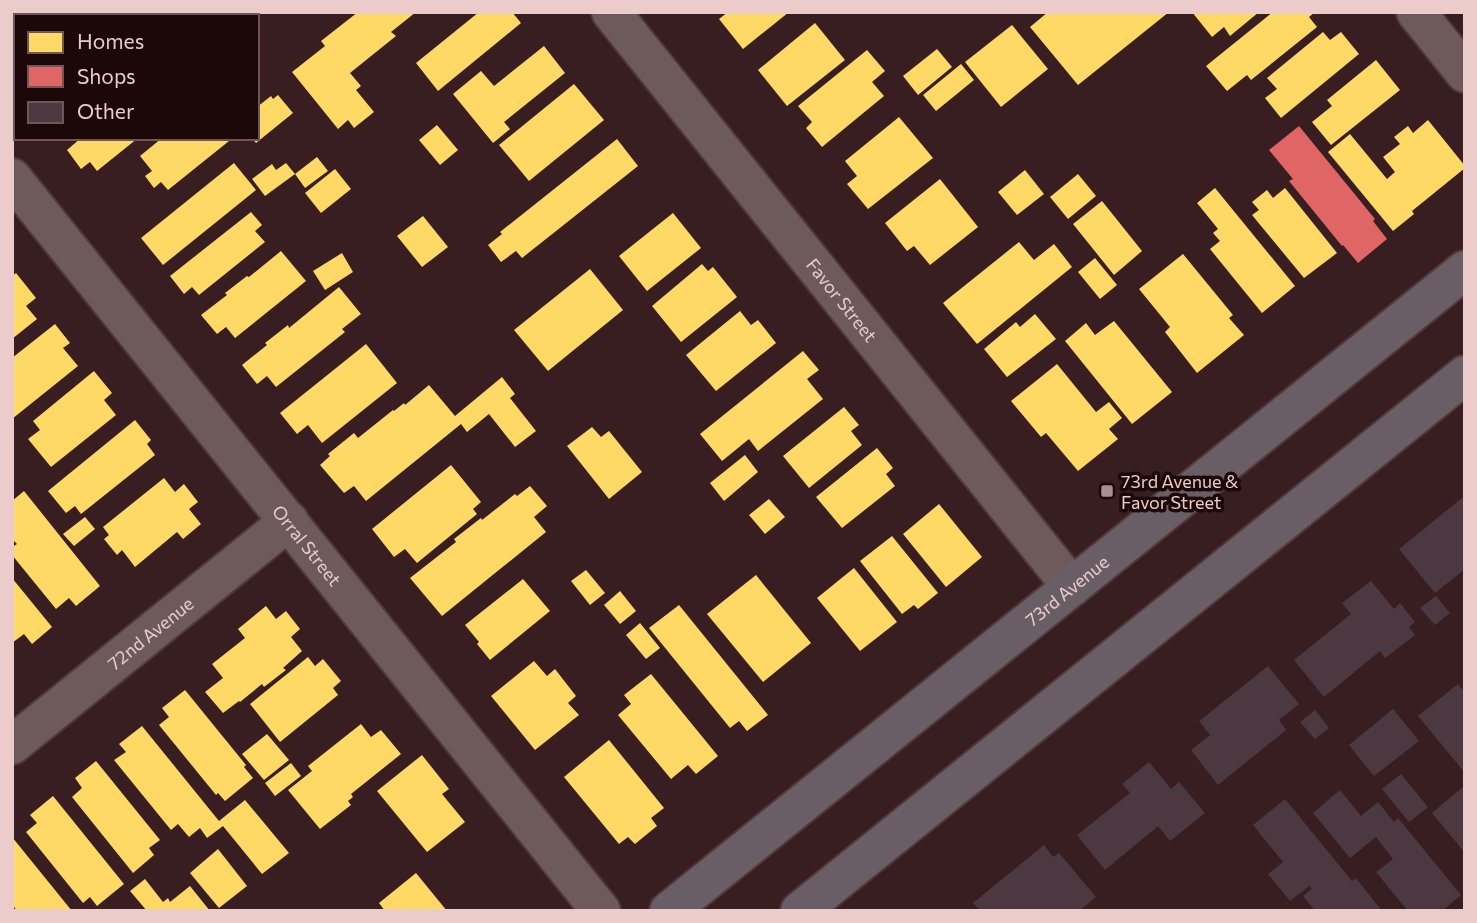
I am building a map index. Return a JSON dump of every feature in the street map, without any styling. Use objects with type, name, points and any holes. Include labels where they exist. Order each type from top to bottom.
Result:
[{"type":"main road","name":"73rd Avenue","points":[[669,911],[1465,270]]},
{"type":"main road","points":[[800,911],[1465,375]]},
{"type":"street","name":"Favor Street","points":[[611,12],[1073,587]]},
{"type":"street","points":[[1416,12],[1465,73]]},
{"type":"street","name":"Orral Street","points":[[12,178],[601,911]]},
{"type":"street","name":"72nd Avenue","points":[[12,745],[289,521]]},
{"type":"building: Homes","points":[[358,12],[416,12],[391,32],[396,36],[350,73],[361,86],[356,90],[374,112],[354,128],[348,120],[338,129],[292,72],[325,46],[321,41]]},
{"type":"building: Homes","points":[[479,12],[512,12],[521,23],[438,91],[416,63]]},
{"type":"building: Homes","points":[[728,12],[789,12],[743,49],[719,19]]},
{"type":"building: Homes","points":[[1048,12],[1169,12],[1078,85],[1030,27]]},
{"type":"building: Homes","points":[[1192,12],[1259,12],[1230,36],[1224,27],[1212,37]]},
{"type":"building: Homes","points":[[1273,12],[1315,12],[1309,17],[1317,27],[1251,80],[1247,75],[1227,91],[1206,66]]},
{"type":"building: Homes","points":[[815,23],[845,60],[787,106],[758,70]]},
{"type":"building: Homes","points":[[1012,25],[1048,69],[1001,107],[965,62]]},
{"type":"building: Homes","points":[[1323,32],[1330,40],[1341,32],[1359,54],[1281,118],[1265,98],[1277,89],[1267,78]]},
{"type":"building: Homes","points":[[544,46],[565,73],[504,122],[510,129],[493,143],[453,94],[481,71],[494,86]]},
{"type":"building: Homes","points":[[937,49],[952,67],[918,95],[903,76]]},
{"type":"building: Homes","points":[[867,50],[885,71],[872,82],[884,96],[822,147],[806,128],[812,122],[798,106]]},
{"type":"building: Homes","points":[[1376,60],[1400,90],[1331,145],[1312,122],[1332,106],[1327,100]]},
{"type":"building: Homes","points":[[961,64],[974,80],[936,111],[923,95]]},
{"type":"building: Homes","points":[[574,84],[604,120],[529,181],[499,145]]},
{"type":"building: Homes","points":[[278,95],[293,113],[256,143],[254,140],[259,140],[259,105],[271,96],[273,99]]},
{"type":"building: Homes","points":[[899,117],[933,158],[868,209],[847,184],[857,176],[845,161]]},
{"type":"building: Homes","points":[[1428,120],[1465,168],[1412,211],[1414,214],[1393,231],[1328,152],[1350,134],[1387,179],[1395,172],[1383,157],[1400,144],[1394,137],[1408,126],[1413,133]]},
{"type":"building: Homes","points":[[437,125],[458,150],[440,165],[419,140]]},
{"type":"building: Homes","points":[[617,139],[638,166],[522,258],[516,251],[501,262],[488,245],[502,234],[500,232]]},
{"type":"building: Homes","points":[[79,140],[136,140],[97,171],[90,162],[81,169],[67,150]]},
{"type":"building: Homes","points":[[160,140],[229,141],[168,190],[161,182],[154,188],[145,176],[152,171],[140,156]]},
{"type":"building: Homes","points":[[317,157],[328,171],[305,188],[295,174]]},
{"type":"building: Homes","points":[[234,163],[256,190],[163,265],[141,238]]},
{"type":"building: Homes","points":[[286,163],[295,174],[265,196],[252,179],[272,164],[276,170]]},
{"type":"building: Homes","points":[[335,169],[351,189],[321,213],[305,193]]},
{"type":"building: Homes","points":[[1025,170],[1044,194],[1017,215],[998,192]]},
{"type":"building: Homes","points":[[1078,174],[1096,196],[1068,219],[1050,197]]},
{"type":"building: Homes","points":[[940,179],[978,227],[930,265],[914,246],[907,251],[885,223]]},
{"type":"building: Homes","points":[[1215,188],[1295,286],[1262,313],[1210,249],[1220,241],[1213,233],[1218,229],[1197,203]]},
{"type":"building: Homes","points":[[1285,188],[1337,253],[1304,278],[1252,215],[1259,210],[1252,202],[1267,190],[1273,198]]},
{"type":"building: Homes","points":[[1102,201],[1142,251],[1114,275],[1073,224]]},
{"type":"building: Homes","points":[[251,212],[262,225],[255,231],[265,242],[199,295],[192,287],[184,294],[170,276]]},
{"type":"building: Homes","points":[[673,213],[701,248],[647,291],[619,256]]},
{"type":"building: Homes","points":[[423,216],[448,247],[422,267],[397,236]]},
{"type":"building: Homes","points":[[1019,242],[1034,260],[1054,244],[1072,267],[977,344],[943,303]]},
{"type":"building: Homes","points":[[281,251],[306,281],[235,338],[226,327],[217,334],[201,315],[227,295],[225,293]]},
{"type":"building: Homes","points":[[342,253],[353,272],[325,290],[313,271]]},
{"type":"building: Homes","points":[[1183,254],[1233,315],[1229,318],[1244,335],[1197,373],[1165,332],[1170,327],[1139,289]]},
{"type":"building: Homes","points":[[1095,258],[1117,285],[1100,299],[1078,272]]},
{"type":"building: Homes","points":[[702,264],[708,271],[713,267],[737,297],[681,342],[652,306]]},
{"type":"building: Homes","points":[[590,269],[623,310],[548,371],[514,330]]},
{"type":"building: Homes","points":[[16,273],[36,298],[26,306],[37,319],[12,339],[12,276]]},
{"type":"building: Homes","points":[[339,287],[361,314],[342,329],[345,332],[276,387],[267,376],[257,384],[242,365],[267,345],[265,343],[288,325],[289,328]]},
{"type":"building: Homes","points":[[740,311],[751,325],[758,320],[776,343],[716,391],[686,355]]},
{"type":"building: Homes","points":[[1035,314],[1056,339],[1007,377],[984,349],[1016,322],[1020,327]]},
{"type":"building: Homes","points":[[1114,321],[1172,392],[1132,424],[1065,341],[1086,323],[1095,335]]},
{"type":"building: Homes","points":[[55,324],[70,343],[63,348],[78,366],[12,419],[12,358]]},
{"type":"building: Homes","points":[[366,344],[397,383],[322,443],[308,425],[297,434],[280,413]]},
{"type":"building: Homes","points":[[803,351],[819,370],[807,379],[823,399],[758,451],[749,439],[722,461],[700,434]]},
{"type":"building: Homes","points":[[1057,364],[1096,412],[1109,402],[1122,418],[1109,429],[1118,439],[1078,471],[1046,433],[1041,437],[1011,401]]},
{"type":"building: Homes","points":[[94,371],[112,393],[104,400],[116,415],[51,467],[28,439],[40,430],[33,421]]},
{"type":"building: Homes","points":[[502,377],[515,394],[510,398],[536,431],[515,447],[489,414],[467,432],[461,424],[366,501],[354,486],[344,493],[320,465],[330,456],[328,454],[354,433],[358,438],[429,385],[455,416]]},
{"type":"building: Homes","points":[[844,407],[859,425],[851,431],[862,445],[809,488],[783,456]]},
{"type":"building: Homes","points":[[135,420],[151,440],[147,444],[155,455],[81,514],[75,506],[66,513],[48,491]]},
{"type":"building: Homes","points":[[592,427],[601,437],[609,431],[642,472],[609,499],[567,446]]},
{"type":"building: Homes","points":[[877,448],[893,468],[886,474],[895,486],[842,528],[816,497]]},
{"type":"building: Homes","points":[[745,455],[758,472],[724,501],[710,483]]},
{"type":"building: Homes","points":[[451,465],[481,502],[473,509],[477,514],[417,563],[405,549],[394,557],[372,529]]},
{"type":"building: Homes","points":[[164,478],[175,492],[184,484],[198,502],[189,509],[201,524],[183,539],[177,532],[135,567],[122,550],[117,555],[104,539],[109,535],[103,527]]},
{"type":"building: Homes","points":[[530,486],[547,506],[534,517],[546,532],[442,616],[410,578],[456,542],[454,539],[481,518],[482,520],[515,494],[517,496]]},
{"type":"building: Homes","points":[[24,491],[100,586],[76,606],[69,598],[56,609],[12,555],[12,547],[17,544],[12,539],[12,501]]},
{"type":"building: Homes","points":[[769,499],[785,517],[765,534],[749,515]]},
{"type":"building: Homes","points":[[939,504],[982,557],[946,587],[903,534]]},
{"type":"building: Homes","points":[[85,517],[95,529],[74,546],[63,534]]},
{"type":"building: Homes","points":[[892,536],[938,593],[918,609],[914,605],[902,614],[860,561]]},
{"type":"building: Homes","points":[[854,568],[897,622],[860,651],[817,598]]},
{"type":"building: Homes","points":[[586,570],[605,593],[590,605],[571,581]]},
{"type":"building: Homes","points":[[756,575],[811,643],[763,682],[707,614]]},
{"type":"building: Homes","points":[[12,578],[52,627],[32,644],[24,634],[12,643]]},
{"type":"building: Homes","points":[[523,579],[550,611],[490,660],[465,625]]},
{"type":"building: Homes","points":[[620,591],[636,611],[620,624],[604,605]]},
{"type":"building: Homes","points":[[679,605],[768,715],[747,731],[739,721],[730,728],[649,628]]},
{"type":"building: Homes","points":[[266,606],[276,619],[286,611],[300,629],[291,637],[302,651],[283,668],[286,670],[223,713],[205,692],[223,678],[212,664],[245,638],[238,629]]},
{"type":"building: Homes","points":[[640,623],[660,648],[646,659],[626,635]]},
{"type":"building: Homes","points":[[308,657],[315,666],[323,659],[341,681],[333,688],[338,695],[280,742],[250,704]]},
{"type":"building: Homes","points":[[534,661],[547,676],[555,669],[576,696],[568,703],[579,715],[535,750],[491,696]]},
{"type":"building: Homes","points":[[651,674],[718,756],[696,774],[688,765],[671,779],[618,715],[631,704],[624,695]]},
{"type":"building: Homes","points":[[185,690],[246,765],[244,767],[253,778],[225,801],[218,793],[216,795],[159,725],[169,717],[162,708]]},
{"type":"building: Homes","points":[[361,724],[371,737],[381,730],[401,754],[351,794],[353,797],[348,801],[351,805],[320,829],[288,790],[312,771],[308,766]]},
{"type":"building: Homes","points":[[142,726],[219,821],[245,800],[289,853],[262,874],[223,826],[207,838],[200,828],[189,837],[178,824],[171,830],[114,760],[126,752],[119,744]]},
{"type":"building: Homes","points":[[267,734],[289,760],[264,780],[242,754]]},
{"type":"building: Homes","points":[[609,740],[664,808],[651,818],[657,826],[635,844],[628,837],[619,844],[564,777]]},
{"type":"building: Homes","points":[[422,755],[449,789],[442,794],[465,822],[427,852],[377,791]]},
{"type":"building: Homes","points":[[96,761],[160,840],[149,848],[154,855],[133,873],[72,797],[82,788],[75,778]]},
{"type":"building: Homes","points":[[291,763],[301,776],[275,796],[265,783]]},
{"type":"building: Homes","points":[[53,796],[124,884],[97,906],[90,897],[83,903],[26,832],[37,823],[30,815]]},
{"type":"building: Homes","points":[[12,837],[72,911],[17,911],[12,904]]},
{"type":"building: Homes","points":[[218,849],[247,886],[219,908],[190,873]]},
{"type":"building: Homes","points":[[416,873],[447,911],[385,911],[379,903]]},
{"type":"building: Homes","points":[[145,879],[163,902],[168,898],[170,902],[190,886],[210,911],[147,911],[130,891]]},
{"type":"building: Shops","points":[[1299,126],[1375,219],[1373,221],[1387,239],[1358,263],[1289,181],[1293,179],[1269,150]]},
{"type":"building: Other","points":[[1462,498],[1465,502],[1465,569],[1435,593],[1399,549]]},
{"type":"building: Other","points":[[1371,581],[1394,609],[1400,603],[1415,622],[1409,627],[1415,635],[1385,658],[1380,651],[1324,697],[1294,660],[1351,614],[1342,603]]},
{"type":"building: Other","points":[[1436,596],[1450,613],[1435,625],[1420,608]]},
{"type":"building: Other","points":[[1268,666],[1299,704],[1279,720],[1286,730],[1218,785],[1191,750],[1210,735],[1199,721]]},
{"type":"building: Other","points":[[1458,684],[1465,693],[1465,773],[1418,716]]},
{"type":"building: Other","points":[[1393,709],[1419,741],[1374,776],[1349,745]]},
{"type":"building: Other","points":[[1315,710],[1329,728],[1315,739],[1300,722]]},
{"type":"building: Other","points":[[1149,762],[1171,789],[1179,782],[1205,813],[1170,841],[1158,826],[1105,870],[1077,835],[1130,793],[1122,784]]},
{"type":"building: Other","points":[[1401,774],[1428,807],[1409,822],[1382,789]]},
{"type":"building: Other","points":[[1463,787],[1465,789],[1465,853],[1432,813]]},
{"type":"building: Other","points":[[1340,790],[1361,816],[1378,802],[1394,822],[1398,818],[1461,895],[1442,911],[1408,911],[1376,872],[1393,859],[1376,837],[1350,858],[1313,813]]},
{"type":"building: Other","points":[[1285,799],[1352,881],[1356,878],[1382,911],[1315,911],[1303,896],[1312,889],[1309,886],[1290,901],[1268,874],[1283,862],[1253,825]]},
{"type":"building: Other","points":[[1044,845],[1053,857],[1059,853],[1096,897],[1079,911],[980,911],[973,903]]},
{"type":"place","name":"73rd Avenue & Favor Street","points":[[1107,491]]}]
